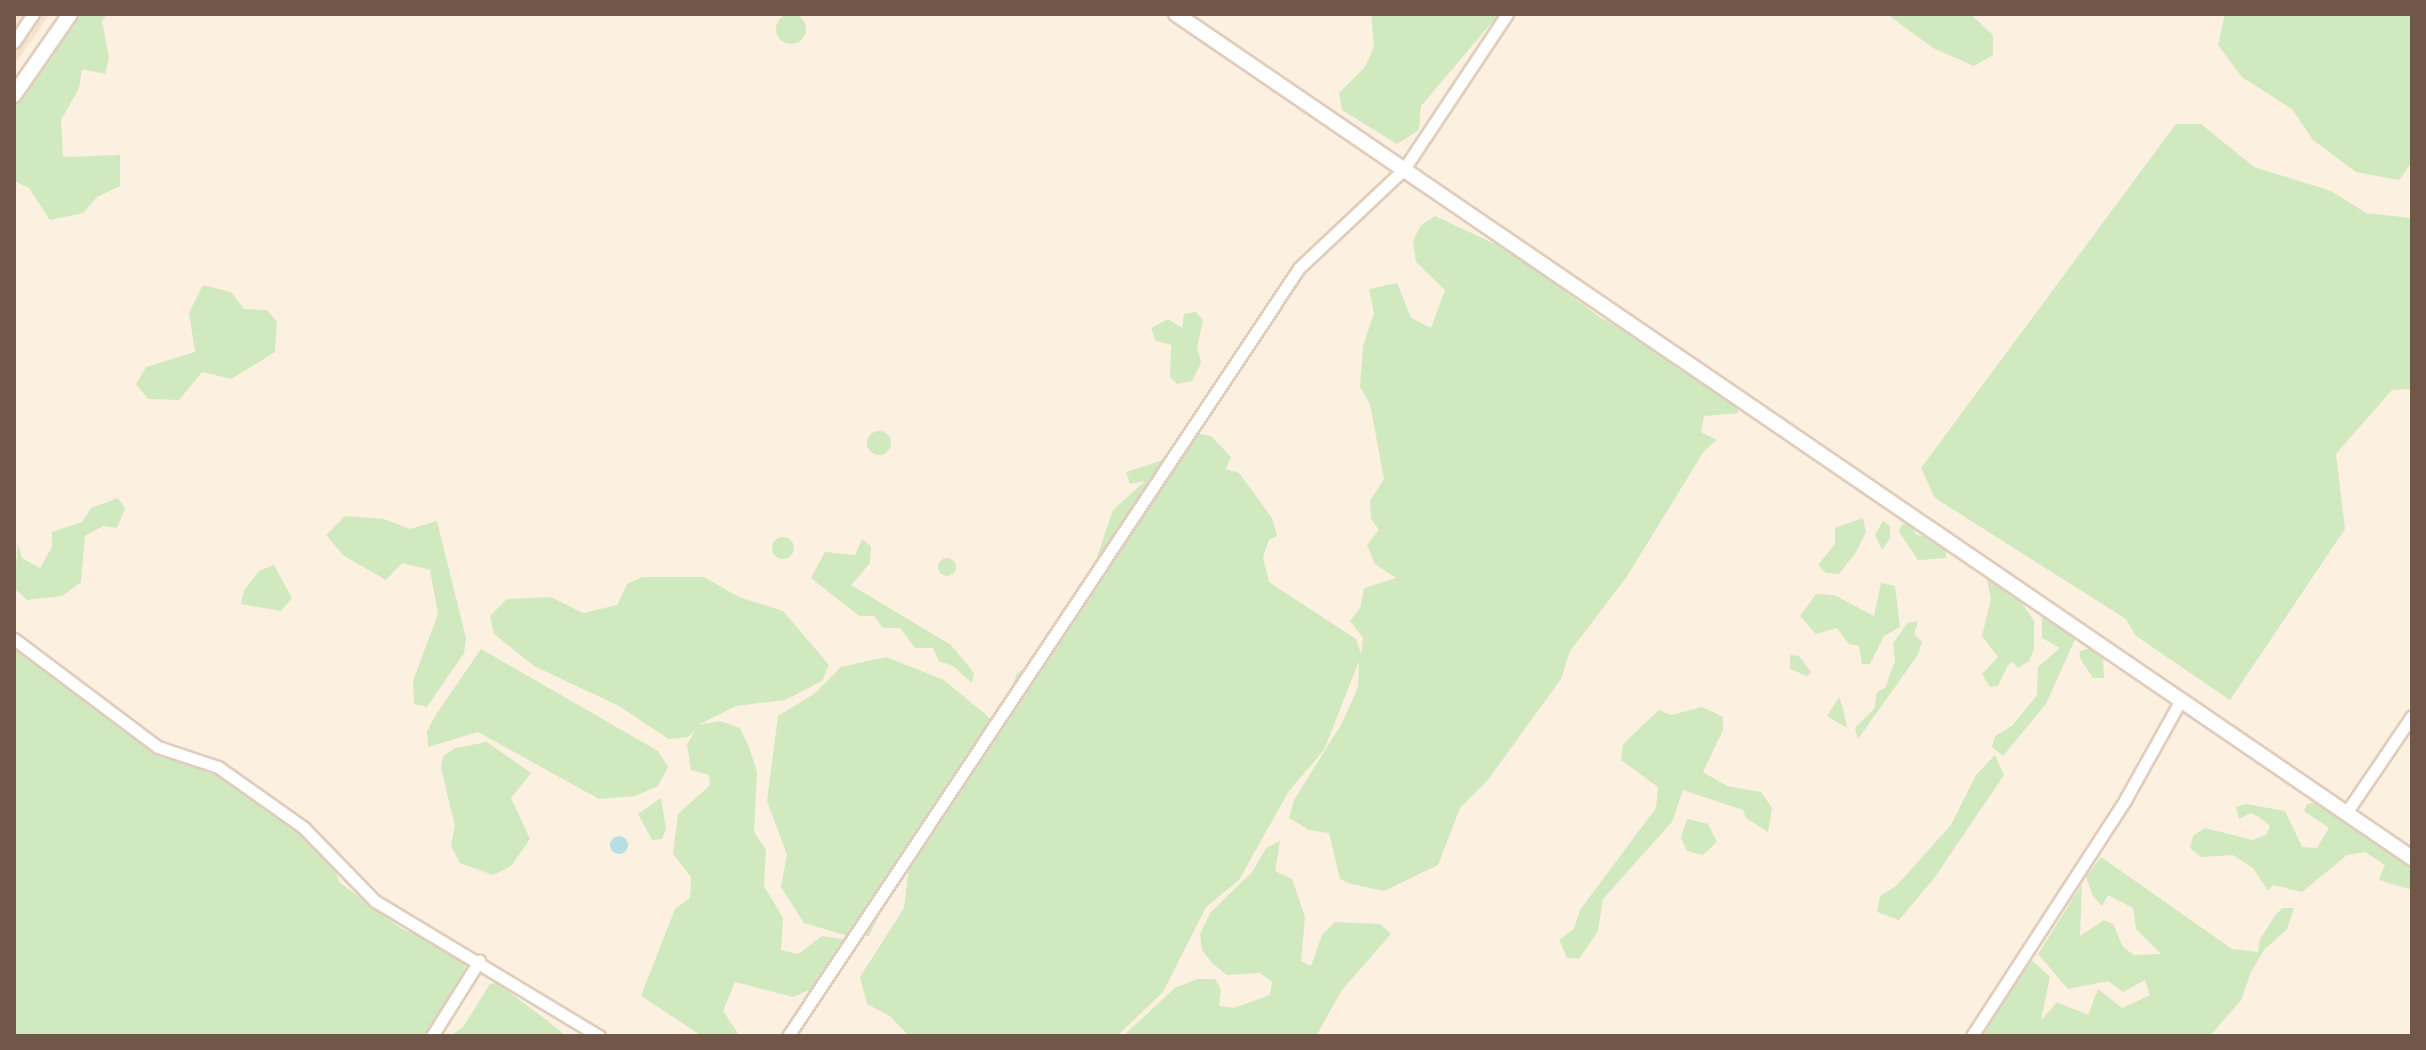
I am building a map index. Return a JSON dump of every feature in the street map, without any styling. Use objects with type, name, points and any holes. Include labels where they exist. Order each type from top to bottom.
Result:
[{"type":"street","points":[[14,42],[33,14]]},
{"type":"street","points":[[14,95],[70,14]]},
{"type":"street","points":[[1176,14],[2412,858]]},
{"type":"street","points":[[788,1036],[1299,268],[1404,169],[1507,14]]},
{"type":"street","points":[[14,639],[158,747],[218,767],[304,828],[375,901],[599,1036]]},
{"type":"street","points":[[1972,1036],[2133,788],[2181,700]]},
{"type":"street","points":[[2346,813],[2412,716]]},
{"type":"street","points":[[432,1036],[479,961]]},
{"type":"street","points":[[570,1036],[575,1023]]},
{"type":"shaded area","points":[[14,14],[50,14],[14,65]]},
{"type":"green space","points":[[76,14],[107,14],[102,21],[109,58],[105,74],[82,69],[79,88],[61,120],[63,157],[120,155],[120,186],[97,197],[83,213],[50,220],[29,188],[14,181],[14,107],[53,56],[58,40],[74,27]]},
{"type":"green space","points":[[791,14],[802,18],[806,29],[802,40],[791,44],[780,40],[776,29],[780,18]]},
{"type":"green space","points":[[1371,14],[1499,14],[1421,106],[1419,130],[1397,144],[1342,110],[1339,93],[1365,67],[1374,47]]},
{"type":"green space","points":[[1887,14],[1970,14],[1993,35],[1993,55],[1974,66],[1933,48]]},
{"type":"green space","points":[[2225,14],[2412,14],[2412,162],[2399,180],[2356,172],[2313,140],[2292,109],[2242,77],[2218,45]]},
{"type":"green space","points":[[2176,124],[2201,124],[2254,167],[2331,191],[2366,213],[2412,218],[2412,389],[2392,390],[2336,454],[2345,529],[2230,700],[2136,636],[2126,619],[1935,498],[1921,468]]},
{"type":"green space","points":[[1435,216],[1510,251],[1601,318],[1664,351],[1676,368],[1733,400],[1739,413],[1704,416],[1701,432],[1717,440],[1704,451],[1626,578],[1570,651],[1561,679],[1487,781],[1460,808],[1438,865],[1384,891],[1351,884],[1340,879],[1329,833],[1309,830],[1289,818],[1294,800],[1341,725],[1358,687],[1359,661],[1324,750],[1289,791],[1239,880],[1206,907],[1163,992],[1117,1036],[909,1036],[890,1016],[867,1004],[860,977],[904,908],[909,866],[900,873],[869,936],[848,936],[804,923],[781,887],[787,855],[767,801],[778,716],[814,694],[841,667],[886,657],[944,680],[992,720],[1008,701],[1017,673],[1030,665],[1090,578],[1113,510],[1145,481],[1130,484],[1126,472],[1160,461],[1188,432],[1211,436],[1231,457],[1226,469],[1239,473],[1272,518],[1277,536],[1269,540],[1263,557],[1269,582],[1356,639],[1361,654],[1363,638],[1350,621],[1360,608],[1364,588],[1396,578],[1375,564],[1367,545],[1379,530],[1371,519],[1370,501],[1384,479],[1370,404],[1360,387],[1363,346],[1374,313],[1369,289],[1397,283],[1411,318],[1431,328],[1445,290],[1416,262],[1413,241],[1421,225]]},
{"type":"green space","points":[[203,285],[231,292],[244,309],[267,310],[277,322],[275,352],[231,379],[202,372],[179,400],[148,399],[136,384],[146,367],[195,352],[189,313]]},
{"type":"green space","points":[[1196,312],[1203,320],[1197,347],[1201,363],[1192,381],[1177,384],[1170,377],[1171,345],[1156,341],[1151,328],[1168,319],[1182,328],[1184,314]]},
{"type":"green space","points":[[879,431],[890,438],[891,443],[884,454],[879,455],[868,448],[867,443],[874,432]]},
{"type":"green space","points":[[118,498],[125,508],[117,528],[103,526],[85,536],[81,582],[62,596],[27,600],[14,588],[18,544],[22,558],[40,568],[52,547],[52,532],[82,522],[91,508]]},
{"type":"green space","points":[[345,516],[384,519],[410,529],[437,521],[466,638],[464,653],[427,707],[414,704],[413,681],[438,614],[430,570],[402,563],[386,580],[344,556],[326,535]]},
{"type":"green space","points":[[1863,518],[1866,532],[1856,552],[1839,574],[1826,573],[1818,565],[1835,544],[1835,528]]},
{"type":"green space","points":[[1883,521],[1890,526],[1890,538],[1882,550],[1875,535]]},
{"type":"green space","points":[[1902,524],[1913,526],[1916,535],[1934,537],[1946,549],[1946,558],[1918,560],[1899,532]]},
{"type":"green space","points":[[783,537],[791,540],[794,548],[791,556],[783,559],[775,556],[772,548],[775,540]]},
{"type":"green space","points":[[862,539],[871,546],[870,563],[851,585],[951,645],[974,673],[972,683],[953,666],[939,661],[933,648],[915,648],[900,628],[883,628],[874,616],[859,616],[811,578],[825,552],[855,555]]},
{"type":"green space","points":[[947,558],[956,567],[947,576],[938,567]]},
{"type":"green space","points":[[274,565],[292,598],[281,611],[241,604],[244,590],[259,571]]},
{"type":"green space","points":[[1999,569],[2016,576],[2012,588],[2034,621],[2034,649],[2029,661],[2018,668],[2013,662],[2008,665],[1998,686],[1990,687],[1982,674],[1998,657],[1982,636],[1991,599],[1985,570]]},
{"type":"green space","points":[[642,577],[704,577],[739,597],[783,611],[829,665],[822,681],[785,700],[736,706],[698,725],[720,721],[740,728],[749,747],[757,772],[754,832],[766,850],[764,886],[783,918],[781,950],[798,954],[822,936],[848,940],[818,986],[793,997],[735,982],[723,1011],[740,1036],[702,1036],[641,996],[675,909],[690,898],[691,877],[673,854],[678,814],[710,785],[709,775],[691,770],[687,745],[695,730],[688,737],[669,739],[617,705],[534,666],[494,634],[490,616],[507,599],[551,597],[583,613],[617,605],[627,584]]},
{"type":"green space","points":[[1881,583],[1895,586],[1900,627],[1884,636],[1870,664],[1862,664],[1859,646],[1849,644],[1837,628],[1816,634],[1800,616],[1816,594],[1834,595],[1874,616]]},
{"type":"green space","points":[[2035,608],[2070,621],[2076,637],[2046,704],[2003,756],[1992,747],[1995,736],[2012,726],[2037,695],[2038,667],[2060,648],[2042,638],[2042,619]]},
{"type":"green space","points":[[1918,621],[1914,634],[1922,642],[1917,656],[1858,739],[1855,728],[1874,709],[1877,692],[1885,688],[1895,661],[1893,644],[1907,623]]},
{"type":"green space","points":[[14,641],[155,753],[219,776],[313,842],[334,866],[339,882],[402,929],[440,945],[466,964],[461,983],[427,1036],[14,1036]]},
{"type":"green space","points":[[2092,647],[2103,657],[2104,678],[2093,678],[2081,660],[2079,652]]},
{"type":"green space","points":[[481,649],[658,751],[668,767],[658,786],[635,796],[599,799],[478,732],[428,747],[427,731]]},
{"type":"green space","points":[[1790,655],[1799,656],[1811,672],[1807,676],[1790,669]]},
{"type":"green space","points":[[1839,697],[1843,708],[1847,728],[1827,716]]},
{"type":"green space","points":[[1702,707],[1723,717],[1723,730],[1703,772],[1727,786],[1761,792],[1772,808],[1768,832],[1746,818],[1743,810],[1683,790],[1672,822],[1603,899],[1598,931],[1579,959],[1567,958],[1559,940],[1574,929],[1580,910],[1656,808],[1658,787],[1621,760],[1623,744],[1659,710],[1671,715]]},
{"type":"green space","points":[[487,742],[531,773],[511,798],[530,839],[511,866],[493,875],[460,863],[451,846],[455,826],[441,768],[443,756],[455,748]]},
{"type":"green space","points":[[1995,755],[2004,775],[1935,877],[1899,920],[1877,912],[1880,896],[1896,886],[1951,825],[1976,775]]},
{"type":"green space","points":[[661,798],[666,829],[662,839],[652,840],[638,814]]},
{"type":"green space","points":[[2317,802],[2412,863],[2412,890],[2379,880],[2385,865],[2365,852],[2347,855],[2302,892],[2273,885],[2268,891],[2253,868],[2233,855],[2201,857],[2190,848],[2193,836],[2205,828],[2253,840],[2267,834],[2270,826],[2259,817],[2251,813],[2239,819],[2236,807],[2246,804],[2285,811],[2302,847],[2317,848],[2329,828],[2304,811],[2307,804]]},
{"type":"green space","points":[[1687,819],[1708,824],[1717,842],[1703,855],[1687,851],[1681,838]]},
{"type":"green space","points":[[1280,841],[1275,871],[1292,879],[1305,917],[1301,961],[1311,966],[1322,935],[1335,922],[1380,924],[1391,934],[1342,990],[1316,1036],[1123,1036],[1175,988],[1197,979],[1215,979],[1221,990],[1219,1006],[1234,1008],[1270,995],[1272,982],[1260,973],[1227,975],[1213,964],[1202,950],[1200,934],[1210,913],[1253,871],[1266,848]]},
{"type":"green space","points":[[2101,857],[2232,949],[2258,952],[2260,939],[2274,917],[2282,908],[2294,908],[2287,929],[2264,950],[2251,972],[2241,1000],[2210,1036],[1981,1036],[2032,960],[2050,977],[2041,1020],[2057,1002],[2088,1015],[2098,989],[2122,1008],[2150,995],[2145,980],[2123,992],[2108,981],[2068,989],[2038,954],[2082,884],[2080,936],[2104,920],[2113,924],[2123,947],[2134,955],[2161,954],[2136,929],[2133,908],[2108,895],[2102,906],[2093,896],[2086,877]]},
{"type":"green space","points":[[497,983],[566,1036],[450,1036],[463,1027],[490,984]]},
{"type":"water","points":[[619,836],[628,845],[619,854],[610,845]]}]
